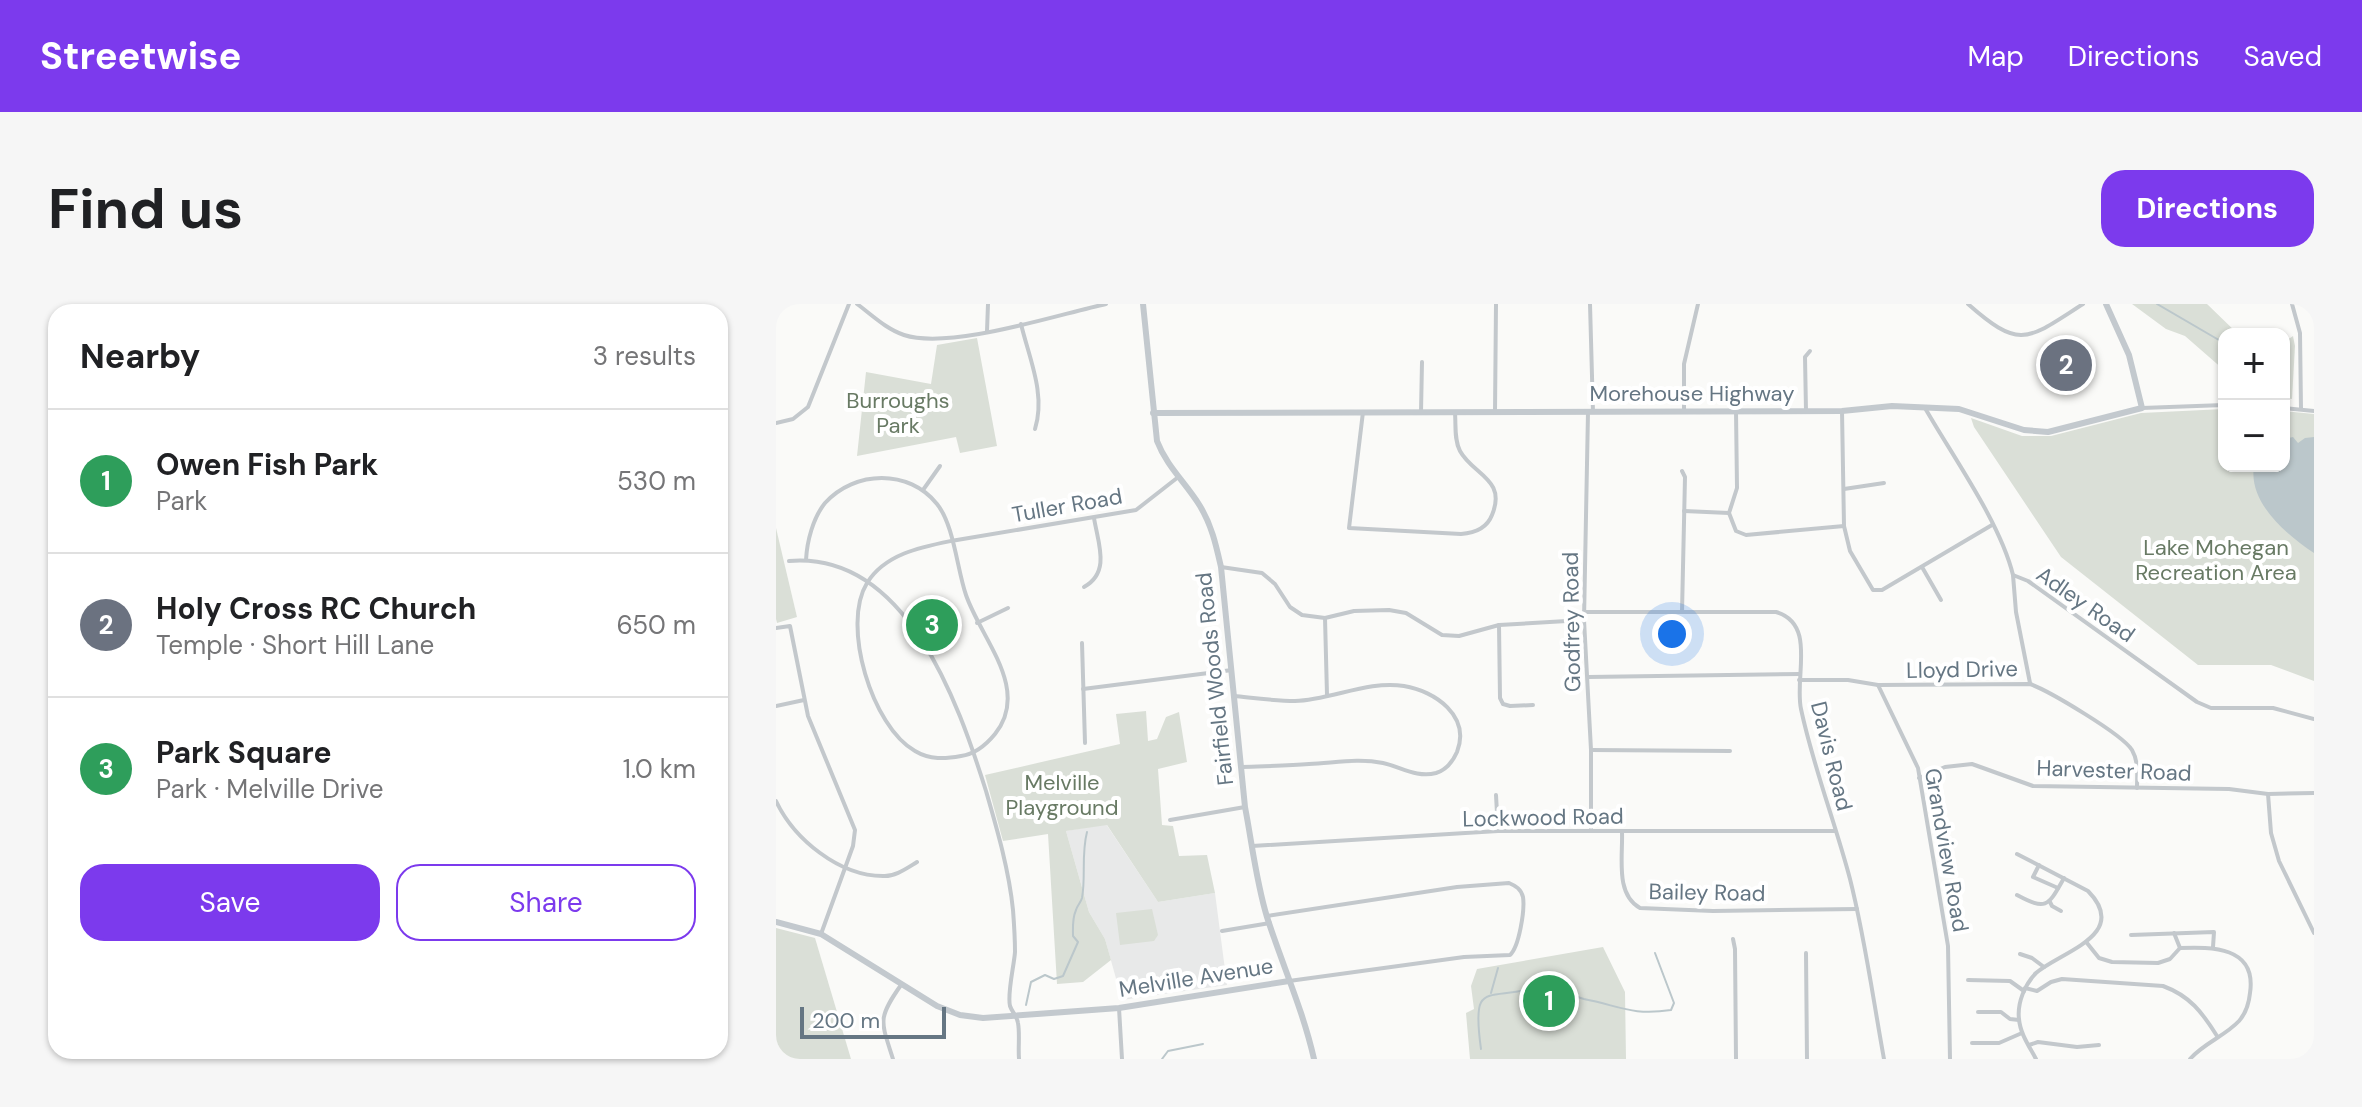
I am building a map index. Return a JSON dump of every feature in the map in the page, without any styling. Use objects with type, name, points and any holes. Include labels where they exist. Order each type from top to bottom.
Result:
[{"type":"street","points":[[776,423],[793,419],[808,407],[849,304]]},
{"type":"street","points":[[857,304],[884,325],[905,335],[944,339],[1106,304]]},
{"type":"street","points":[[987,331],[988,304]]},
{"type":"street","name":"Fairfield Woods Road","points":[[1143,304],[1157,441],[1164,460],[1198,503],[1214,531],[1221,567],[1245,807],[1252,846],[1268,920],[1314,1059]]},
{"type":"street","points":[[1495,412],[1496,304]]},
{"type":"street","name":"Godfrey Road","points":[[1590,304],[1584,620],[1591,750],[1591,831]]},
{"type":"street","points":[[1684,411],[1684,364],[1698,304]]},
{"type":"street","points":[[1968,304],[1994,326],[2013,335],[2026,336],[2039,332],[2083,304]]},
{"type":"street","points":[[2106,304],[2129,355],[2142,408]]},
{"type":"street","points":[[2292,304],[2300,333],[2301,409]]},
{"type":"street","points":[[1021,324],[1035,369],[1039,415],[1035,429]]},
{"type":"street","points":[[1806,411],[1805,357],[1810,351]]},
{"type":"street","points":[[1421,412],[1422,362]]},
{"type":"street","name":"Morehouse Highway","points":[[1153,413],[1842,411],[1892,406],[1959,409],[2024,430],[2048,432],[2142,408],[2218,405]]},
{"type":"street","name":"Adley Road","points":[[1925,408],[1993,524],[2008,553],[2013,575],[2028,581],[2197,702],[2211,708],[2273,708],[2314,719]]},
{"type":"street","points":[[2290,408],[2314,411]]},
{"type":"street","points":[[1736,411],[1737,488],[1729,513],[1736,531],[1746,535],[1844,526]]},
{"type":"street","points":[[1842,411],[1844,526],[1850,551],[1873,590],[1882,590],[1993,524]]},
{"type":"street","points":[[1363,412],[1349,528],[1461,534],[1487,524],[1496,501],[1490,481],[1461,453],[1455,413]]},
{"type":"street","points":[[923,490],[940,466]]},
{"type":"street","points":[[1682,471],[1685,477],[1682,612]]},
{"type":"street","points":[[806,560],[813,527],[824,505],[850,486],[880,478],[897,479],[923,490],[938,505],[946,520],[962,585],[1007,682],[1009,698],[1001,727],[989,742],[974,753],[940,759],[921,755],[904,744],[891,727],[874,697],[857,631],[859,601],[868,581]]},
{"type":"street","name":"Tuller Road","points":[[868,581],[901,554],[951,541],[1143,507],[1177,478]]},
{"type":"street","points":[[1844,489],[1884,483]]},
{"type":"street","points":[[1684,511],[1729,513]]},
{"type":"street","points":[[1084,587],[1098,578],[1102,565],[1094,518]]},
{"type":"street","points":[[789,561],[806,560],[838,566],[868,581],[907,620],[932,656],[954,702],[974,753],[1001,849],[1013,908],[1015,953],[1010,1006],[1016,1014],[1019,1059]]},
{"type":"street","points":[[1221,567],[1262,573],[1275,584],[1290,607],[1302,615],[1325,618],[1354,611],[1389,610],[1416,618],[1442,635],[1459,636],[1499,625],[1584,620]]},
{"type":"street","points":[[1922,567],[1941,600]]},
{"type":"street","points":[[2013,575],[2016,612],[2030,684]]},
{"type":"street","points":[[977,623],[1008,608]]},
{"type":"street","name":"Davis Road","points":[[1584,612],[1776,612],[1794,621],[1800,633],[1802,714],[1857,909],[1884,1059]]},
{"type":"street","points":[[1325,618],[1327,695]]},
{"type":"street","points":[[1499,625],[1500,698],[1503,704],[1510,706],[1533,705]]},
{"type":"street","points":[[776,628],[790,626],[804,700],[855,830],[846,868],[821,934]]},
{"type":"street","points":[[1082,643],[1085,743]]},
{"type":"street","points":[[1083,689],[1232,670]]},
{"type":"street","points":[[1588,677],[1800,677],[1878,685]]},
{"type":"street","points":[[1234,696],[1295,701],[1389,684],[1422,690],[1444,704],[1454,715],[1460,737],[1451,762],[1434,773],[1421,774],[1385,763],[1356,760],[1242,767]]},
{"type":"street","name":"Lloyd Drive","points":[[1878,685],[2030,684],[2052,694],[2127,743],[2137,763],[2137,788]]},
{"type":"street","name":"Grandview Road","points":[[1878,685],[1914,759],[1919,778],[1948,946],[1950,1059]]},
{"type":"street","points":[[776,706],[804,700]]},
{"type":"street","points":[[1591,750],[1730,751]]},
{"type":"street","name":"Harvester Road","points":[[1919,778],[1945,767],[1972,764],[2033,786],[2314,793]]},
{"type":"street","points":[[2268,794],[2271,833],[2279,861],[2314,933]]},
{"type":"street","points":[[1496,795],[1498,831]]},
{"type":"street","points":[[776,801],[793,829],[846,868],[883,876],[896,874],[917,862]]},
{"type":"street","points":[[1170,820],[1245,807]]},
{"type":"street","name":"Lockwood Road","points":[[1252,846],[1498,831],[1835,831]]},
{"type":"street","name":"Bailey Road","points":[[1622,832],[1625,892],[1632,903],[1640,908],[1713,911],[1857,909]]},
{"type":"street","points":[[2017,854],[2088,891],[2099,907],[2098,928],[2087,943],[2044,967],[2024,990],[2019,1020],[2022,1033],[2036,1059]]},
{"type":"street","points":[[2039,865],[2033,877],[2058,888]]},
{"type":"street","points":[[2017,895],[2036,905],[2050,902],[2064,878]]},
{"type":"street","name":"Melville Avenue","points":[[776,922],[821,934],[937,1006],[960,1015],[983,1018],[1119,1008],[1464,957],[1503,957],[1514,952],[1517,946],[1524,899],[1520,890],[1509,883],[1457,887],[1268,920]]},
{"type":"street","points":[[2050,902],[2061,911]]},
{"type":"street","points":[[1222,931],[1268,920]]},
{"type":"street","points":[[2131,935],[2214,932],[2213,947]]},
{"type":"street","points":[[2174,933],[2180,948]]},
{"type":"street","points":[[1733,939],[1736,1059]]},
{"type":"street","points":[[2087,943],[2099,958],[2112,962],[2158,963],[2170,959],[2180,948],[2213,947],[2240,958],[2249,973],[2251,986],[2245,1012],[2233,1027],[2201,1047],[2190,1059]]},
{"type":"street","points":[[1806,953],[1807,1059]]},
{"type":"street","points":[[2020,954],[2044,967]]},
{"type":"street","points":[[1968,980],[2010,981],[2024,990],[2037,991],[2051,982],[2071,979],[2163,986],[2177,991],[2198,1006],[2218,1036]]},
{"type":"street","points":[[893,1059],[882,1024],[887,1005],[901,985]]},
{"type":"street","points":[[1119,1008],[1122,1059]]},
{"type":"street","points":[[1978,1012],[2001,1012],[2010,1019],[2019,1020]]},
{"type":"street","points":[[1972,1043],[1999,1043],[2022,1033]]},
{"type":"street","points":[[2029,1045],[2038,1042],[2077,1047],[2099,1045]]},
{"type":"shaded area","points":[[2314,437],[2314,553],[2272,517],[2257,493],[2254,480],[2254,472],[2290,472],[2290,438],[2298,443]]},
{"type":"shaded area","points":[[1106,824],[1158,902],[1215,893],[1227,985],[1122,1000],[1105,939],[1089,912],[1066,831]]},
{"type":"green space","points":[[2132,304],[2207,304],[2232,328],[2218,328],[2218,365],[2185,336],[2166,329]]},
{"type":"green space","points":[[2293,336],[2295,346],[2292,399],[2290,399],[2290,338]]},
{"type":"green space","name":"Burroughs Park","points":[[977,338],[997,446],[960,453],[956,437],[857,456],[866,372],[931,384],[937,345]]},
{"type":"green space","name":"Lake Mohegan Recreation Area","points":[[2218,409],[2218,472],[2290,472],[2290,412],[2314,414],[2314,681],[2271,665],[2198,665],[2061,557],[1971,418],[2022,436],[2051,436],[2141,413]]},
{"type":"green space","points":[[776,528],[797,617],[777,623],[776,619]]},
{"type":"green space","name":"Melville Playground","points":[[1146,711],[1148,741],[1157,739],[1166,717],[1179,712],[1187,762],[1158,769],[1162,825],[1173,826],[1179,856],[1207,855],[1215,893],[1158,902],[1107,825],[1066,831],[1089,912],[1105,939],[1111,960],[1083,982],[1057,984],[1048,834],[1003,841],[985,775],[1120,744],[1116,714]]},
{"type":"green space","points":[[1152,909],[1158,935],[1154,941],[1120,945],[1116,913]]},
{"type":"green space","points":[[776,928],[815,938],[851,1059],[776,1059]]},
{"type":"green space","points":[[1603,947],[1625,992],[1626,1059],[1470,1059],[1466,1013],[1474,1009],[1471,986],[1477,969]]},
{"type":"waterway","points":[[2157,304],[2218,340]]},
{"type":"waterway","points":[[1026,1005],[1031,982],[1045,975],[1054,979],[1063,976],[1078,942],[1073,936],[1073,923],[1082,898],[1087,832]]},
{"type":"waterway","points":[[1543,986],[1557,986],[1578,997],[1626,1009],[1646,1012],[1671,1010],[1674,1003],[1655,953]]},
{"type":"waterway","points":[[1491,993],[1498,968]]},
{"type":"waterway","points":[[1481,1049],[1478,1027],[1481,1002],[1495,994],[1538,987]]},
{"type":"waterway","points":[[1162,1059],[1168,1051],[1203,1044]]},
{"type":"place","name":"Holy Cross RC Church","points":[[2066,365]]},
{"type":"place","name":"Park Square","points":[[932,625]]},
{"type":"place","name":"Owen Fish Park","points":[[1549,1001]]}]
